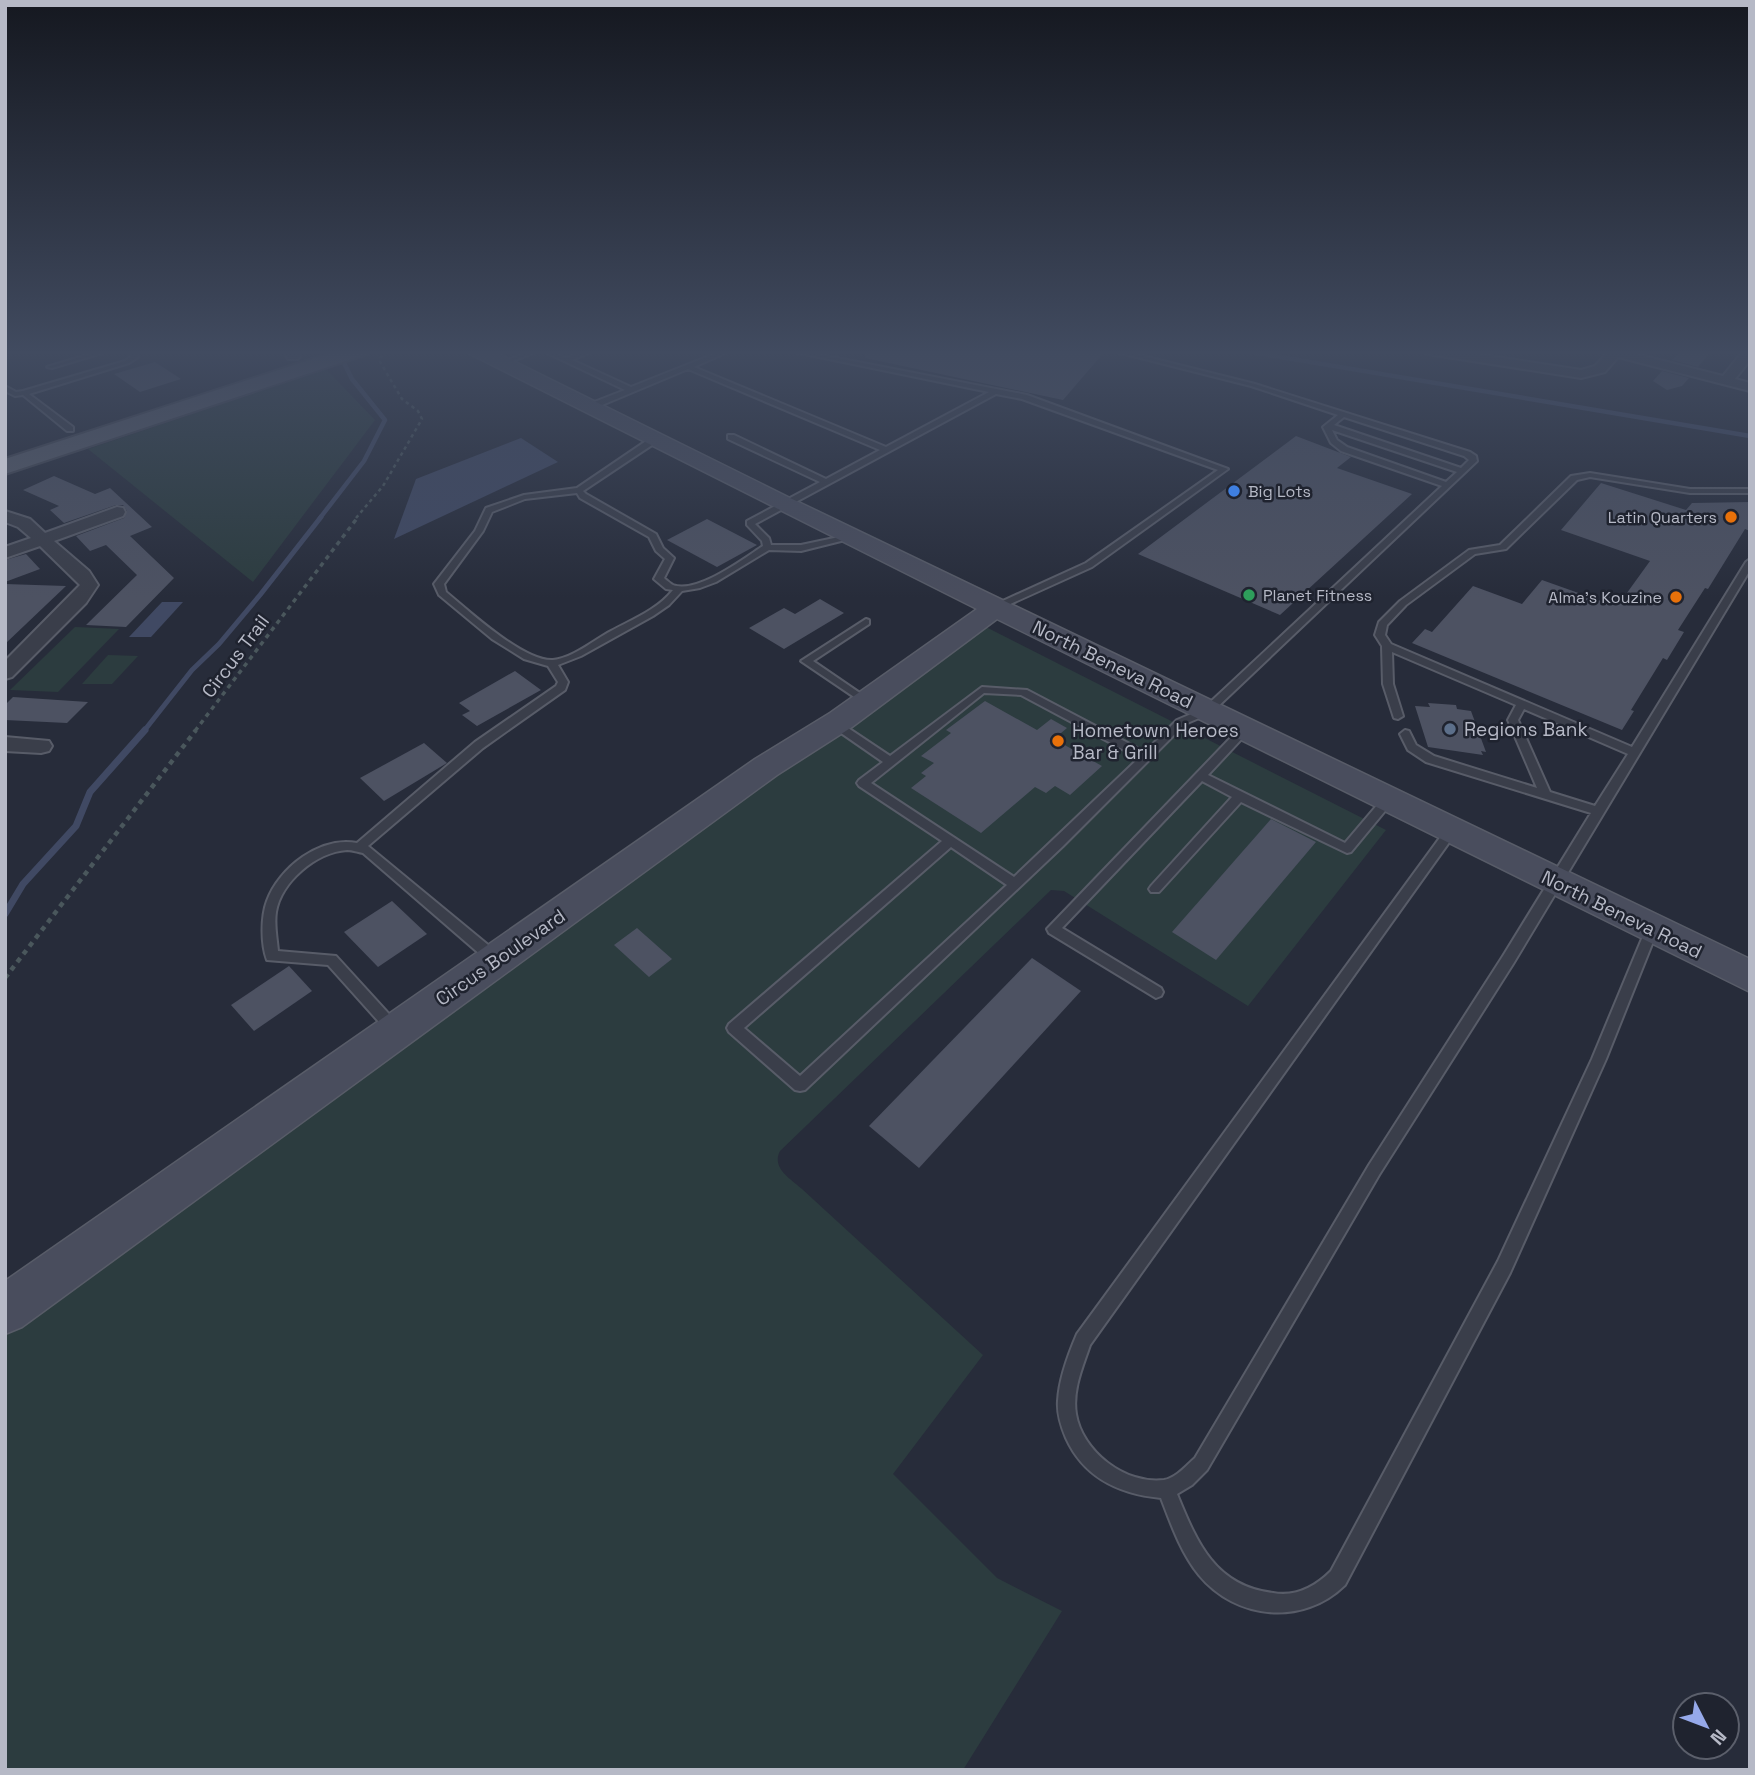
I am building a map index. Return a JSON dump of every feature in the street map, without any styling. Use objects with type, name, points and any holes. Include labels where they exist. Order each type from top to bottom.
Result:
[{"type":"main road","points":[[7,454],[60,433]]},
{"type":"main road","points":[[7,454],[79,433]]},
{"type":"main road","name":"North Beneva Road","points":[[643,433],[1750,977]]},
{"type":"main road","name":"Circus Boulevard","points":[[5,1310],[766,767],[835,724],[997,607]]},
{"type":"street","points":[[5,553],[117,512]]},
{"type":"street","points":[[5,516],[24,523],[83,575],[89,585],[79,599],[7,669]]},
{"type":"street","points":[[5,744],[41,746]]},
{"type":"lane","points":[[846,433],[887,450]]},
{"type":"lane","points":[[767,547],[766,540],[750,523],[919,433]]},
{"type":"lane","points":[[997,607],[1089,565],[1224,469],[1124,433]]},
{"type":"lane","points":[[1331,433],[1334,441],[1344,449],[1448,485]]},
{"type":"lane","points":[[1348,433],[1463,471]]},
{"type":"lane","points":[[950,841],[734,1028],[800,1085],[1015,884],[1181,722],[1207,711],[1473,461],[1473,457],[1467,454],[1401,433]]},
{"type":"lane","points":[[731,437],[825,482]]},
{"type":"lane","points":[[655,439],[579,490],[524,497],[489,510],[479,531],[439,584],[442,593],[517,651],[535,661],[552,664],[642,618],[672,598],[678,590]]},
{"type":"lane","points":[[1398,716],[1388,684],[1387,646],[1380,635],[1382,624],[1391,613],[1472,552],[1503,547],[1574,478],[1590,475],[1690,491],[1750,491]]},
{"type":"lane","points":[[579,490],[583,496],[653,536],[659,549],[670,558],[659,579],[665,586],[678,590],[695,588],[767,547],[801,548],[853,537]]},
{"type":"lane","points":[[1451,831],[1083,1340],[1067,1389],[1067,1412],[1073,1436],[1087,1457],[1112,1477],[1135,1487],[1166,1489],[1192,1474],[1201,1464],[1374,1170],[1508,961],[1554,881],[1750,562]]},
{"type":"lane","points":[[866,622],[806,662],[866,702]]},
{"type":"lane","points":[[1387,646],[1634,751]]},
{"type":"lane","points":[[358,848],[479,745],[561,688],[563,682],[552,664]]},
{"type":"lane","points":[[1015,884],[863,783],[982,690],[1023,692],[1146,757]]},
{"type":"lane","points":[[1522,704],[1513,720],[1545,794]]},
{"type":"lane","points":[[835,724],[889,761]]},
{"type":"lane","points":[[1156,992],[1053,929],[1244,729]]},
{"type":"lane","points":[[1405,734],[1412,747],[1430,759],[1597,811]]},
{"type":"lane","points":[[1201,776],[1348,849],[1388,800]]},
{"type":"lane","points":[[1155,889],[1239,796]]},
{"type":"lane","points":[[396,1031],[331,960],[272,956],[270,909],[280,888],[296,869],[318,854],[345,846],[367,850],[496,960]]},
{"type":"lane","points":[[1166,1489],[1187,1540],[1204,1569],[1226,1590],[1257,1603],[1295,1604],[1322,1594],[1338,1578],[1504,1268],[1599,1059],[1651,929]]},
{"type":"path","name":"Circus Trail","points":[[5,978],[242,671],[334,546],[383,486],[414,433]]},
{"type":"shaded area","points":[[136,433],[365,433],[253,582],[88,449]]},
{"type":"shaded area","points":[[984,626],[1386,830],[1248,1006],[1064,891],[1051,890],[780,1151],[778,1163],[788,1177],[983,1355],[893,1474],[997,1578],[1062,1611],[963,1770],[5,1770],[5,1328]]},
{"type":"shaded area","points":[[75,627],[119,629],[58,692],[10,690]]},
{"type":"shaded area","points":[[108,655],[138,656],[112,684],[82,684]]},
{"type":"water","points":[[521,438],[558,462],[394,539],[416,479]]},
{"type":"water","points":[[162,602],[183,602],[151,637],[129,637]]},
{"type":"building","points":[[1296,436],[1351,457],[1337,468],[1412,494],[1280,615],[1138,554]]},
{"type":"building","points":[[54,476],[95,494],[110,488],[152,527],[130,536],[174,578],[126,627],[86,625],[137,575],[106,545],[90,551],[76,536],[124,518],[127,511],[123,505],[116,505],[64,523],[50,510],[59,506],[23,490]]},
{"type":"building","points":[[1601,483],[1686,510],[1692,503],[1750,502],[1750,531],[1745,529],[1708,589],[1705,588],[1678,630],[1684,632],[1667,660],[1663,658],[1622,730],[1412,643],[1425,629],[1432,632],[1473,586],[1522,604],[1542,580],[1601,601],[1608,592],[1624,597],[1650,561],[1561,530]]},
{"type":"building","points":[[707,519],[757,545],[717,567],[667,540]]},
{"type":"building","points":[[26,554],[40,569],[5,582],[5,560]]},
{"type":"building","points":[[5,584],[66,586],[5,644]]},
{"type":"building","points":[[820,599],[844,613],[784,649],[749,628],[784,608],[795,614]]},
{"type":"building","points":[[515,671],[541,690],[477,726],[462,715],[470,711],[459,703]]},
{"type":"building","points":[[13,697],[88,702],[67,723],[5,720],[5,705]]},
{"type":"building","points":[[985,701],[1037,730],[1051,719],[1067,728],[1054,739],[1102,766],[1070,795],[1055,786],[1046,793],[1035,787],[981,833],[911,788],[926,776],[921,773],[934,763],[921,756],[951,733],[946,730]]},
{"type":"building","name":"Regions Bank","points":[[1428,703],[1456,705],[1457,709],[1471,711],[1486,752],[1481,751],[1483,755],[1428,747],[1415,706],[1430,707]]},
{"type":"building","points":[[424,743],[447,763],[384,801],[360,778]]},
{"type":"building","points":[[1271,819],[1316,842],[1216,960],[1172,932]]},
{"type":"building","points":[[392,901],[427,934],[378,967],[344,932]]},
{"type":"building","points":[[637,928],[672,959],[649,977],[614,945]]},
{"type":"building","points":[[1032,958],[1081,991],[919,1168],[869,1126]]},
{"type":"building","points":[[289,966],[312,991],[254,1031],[231,1005]]},
{"type":"waterway","points":[[320,518],[364,461],[378,433]]},
{"type":"waterway","points":[[1731,433],[1750,436]]},
{"type":"waterway","points":[[144,731],[192,670],[219,644],[260,595],[321,517]]},
{"type":"waterway","points":[[5,914],[23,884],[76,826],[90,792],[145,730]]},
{"type":"place","name":"Big Lots","points":[[1234,491]]},
{"type":"place","name":"Latin Quarters","points":[[1731,517]]},
{"type":"place","name":"Planet Fitness","points":[[1249,595]]},
{"type":"place","name":"Alma's Kouzine","points":[[1676,597]]},
{"type":"place","name":"Regions Bank","points":[[1450,729]]},
{"type":"place","name":"Hometown Heroes Bar & Grill","points":[[1058,741]]}]
